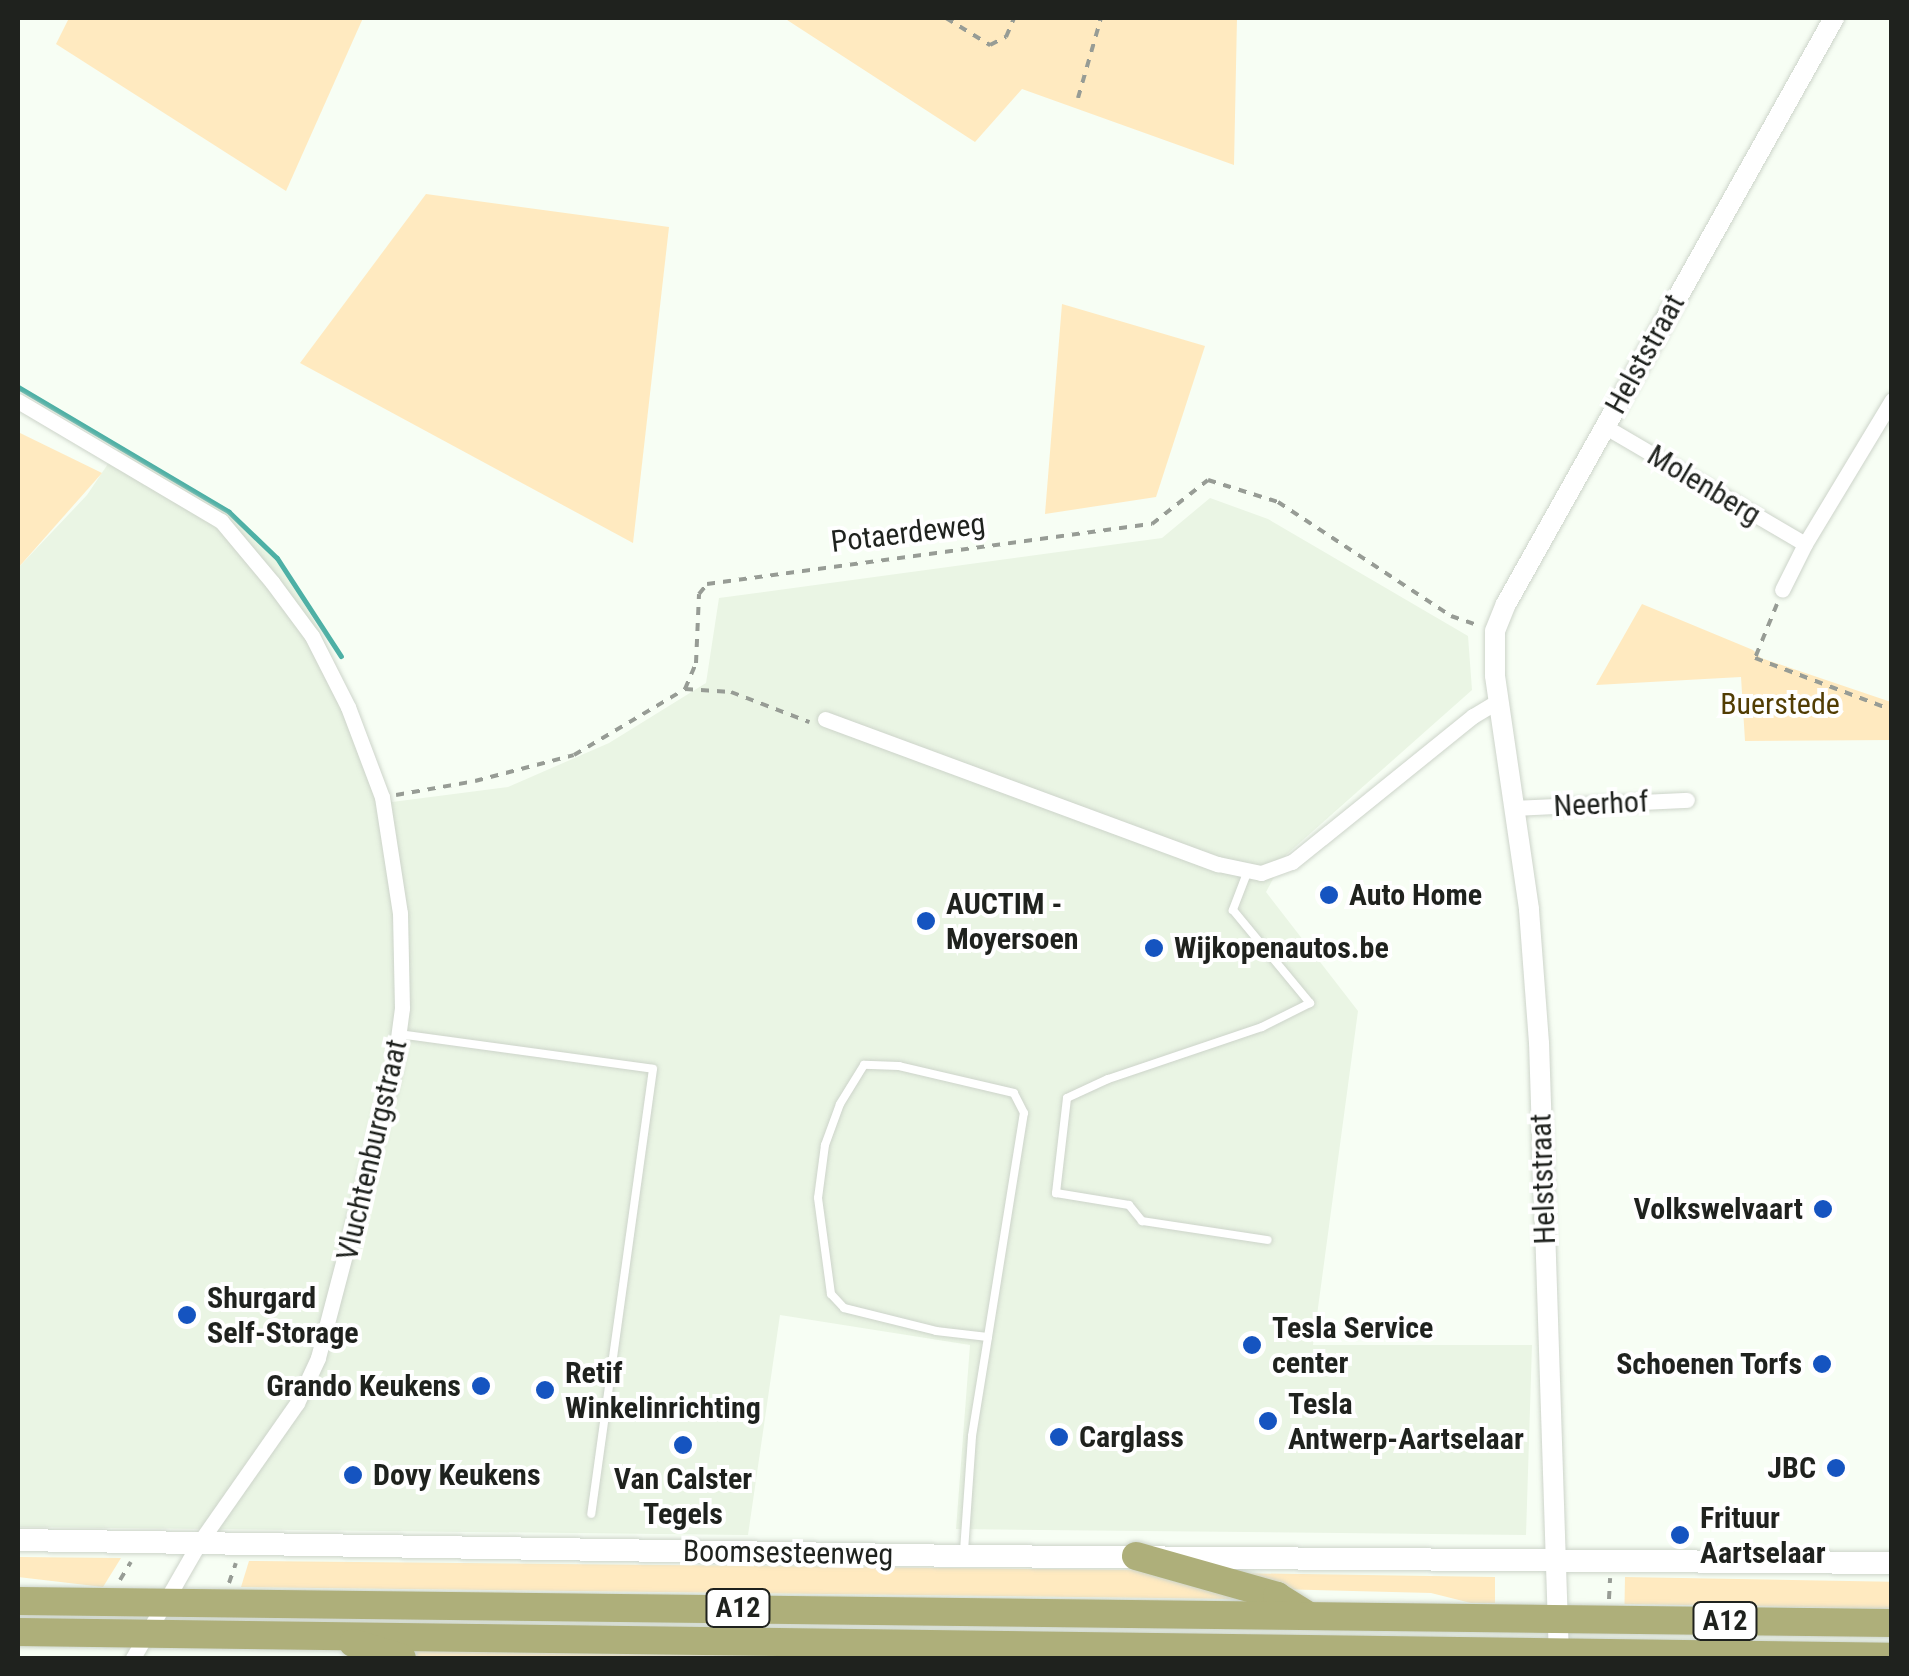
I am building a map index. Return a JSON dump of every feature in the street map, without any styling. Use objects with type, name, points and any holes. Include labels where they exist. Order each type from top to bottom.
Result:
[{"type":"highway","points":[[1136,1556],[1277,1596],[1308,1616]]},
{"type":"highway","name":"A12","points":[[18,1600],[1892,1623]]},
{"type":"highway","name":"A12","points":[[18,1632],[1892,1657]]},
{"type":"highway","points":[[339,1635],[370,1652],[402,1658]]},
{"type":"main road","name":"Boomsesteenweg","points":[[18,1540],[964,1556],[1892,1563]]},
{"type":"street","name":"Helststraat","points":[[1560,1655],[1539,1043],[1529,909],[1492,653],[1506,604],[1834,18]]},
{"type":"street","points":[[1782,590],[1805,544],[1892,400]]},
{"type":"street","name":"Vluchtenburgstraat","points":[[18,401],[221,521],[312,636],[348,707],[382,798],[400,913],[399,1034],[375,1155],[318,1358],[297,1403],[199,1544],[133,1658]]},
{"type":"street","name":"Molenberg","points":[[1604,426],[1805,544]]},
{"type":"street","points":[[824,718],[1247,873],[1292,862],[1473,716],[1498,701]]},
{"type":"street","name":"Neerhof","points":[[1515,808],[1687,800]]},
{"type":"lane","points":[[1247,873],[1234,910],[1310,1003],[1262,1027],[1108,1079],[1068,1098],[1056,1194],[1128,1205],[1142,1221],[1268,1240]]},
{"type":"lane","points":[[399,1034],[653,1070],[591,1514]]},
{"type":"lane","points":[[964,1556],[972,1436],[988,1337],[1024,1114],[1014,1093],[899,1066],[864,1065],[840,1104],[825,1145],[818,1198],[831,1294],[844,1308],[936,1331],[988,1337]]},
{"type":"path","points":[[946,18],[990,45],[1006,37],[1014,18]]},
{"type":"path","points":[[1078,98],[1101,18]]},
{"type":"path","name":"Potaerdeweg","points":[[685,689],[696,663],[699,594],[707,584],[1152,524],[1208,480],[1278,502],[1451,616],[1496,631]]},
{"type":"path","points":[[1782,590],[1755,658],[1892,710]]},
{"type":"path","points":[[382,798],[475,782],[574,755],[685,689],[731,692],[811,722],[824,718]]},
{"type":"shaded area","points":[[120,446],[229,512],[277,558],[319,629],[392,802],[508,787],[609,743],[706,683],[719,598],[1162,538],[1210,498],[1268,519],[1468,636],[1472,690],[1286,855],[1266,892],[1358,1011],[1313,1345],[1532,1345],[1526,1535],[956,1529],[970,1345],[780,1315],[748,1535],[18,1527],[18,568],[87,495]]},
{"type":"green space","points":[[69,18],[363,18],[286,191],[56,44]]},
{"type":"green space","points":[[784,18],[1237,18],[1234,165],[1022,89],[975,142]]},
{"type":"green space","points":[[426,194],[669,227],[633,543],[300,363]]},
{"type":"green space","points":[[1062,304],[1205,346],[1156,497],[1045,514]]},
{"type":"green space","points":[[18,432],[102,473],[18,568]]},
{"type":"green space","name":"Buerstede","points":[[1642,604],[1753,650],[1761,658],[1891,702],[1891,740],[1745,741],[1741,677],[1596,685]]},
{"type":"green space","points":[[18,1557],[121,1558],[103,1587],[18,1577]]},
{"type":"green space","points":[[249,1561],[1154,1570],[1237,1599],[241,1587]]},
{"type":"green space","points":[[1230,1573],[1495,1577],[1495,1603],[1471,1603],[1431,1593],[1275,1589]]},
{"type":"green space","points":[[1625,1577],[1891,1582],[1890,1609],[1625,1604]]},
{"type":"green space","points":[[417,1650],[1132,1658],[429,1658],[416,1656]]},
{"type":"waterway","points":[[18,387],[229,512],[277,558],[341,656]]},
{"type":"place","name":"Auto Home","points":[[1329,895]]},
{"type":"place","name":"AUCTIM - Moyersoen","points":[[926,921]]},
{"type":"place","name":"Wijkopenautos.be","points":[[1154,948]]},
{"type":"place","name":"Volkswelvaart","points":[[1823,1209]]},
{"type":"place","name":"Shurgard Self-Storage","points":[[187,1315]]},
{"type":"place","name":"Tesla Service center","points":[[1252,1345]]},
{"type":"place","name":"Schoenen Torfs","points":[[1822,1364]]},
{"type":"place","name":"Grando Keukens","points":[[481,1386]]},
{"type":"place","name":"Retif Winkelinrichting","points":[[545,1390]]},
{"type":"place","name":"Tesla Antwerp-Aartselaar","points":[[1268,1421]]},
{"type":"place","name":"Carglass","points":[[1059,1437]]},
{"type":"place","name":"Van Calster Tegels","points":[[683,1445]]},
{"type":"place","name":"JBC","points":[[1836,1468]]},
{"type":"place","name":"Dovy Keukens","points":[[353,1475]]},
{"type":"place","name":"Frituur Aartselaar","points":[[1680,1535]]}]
